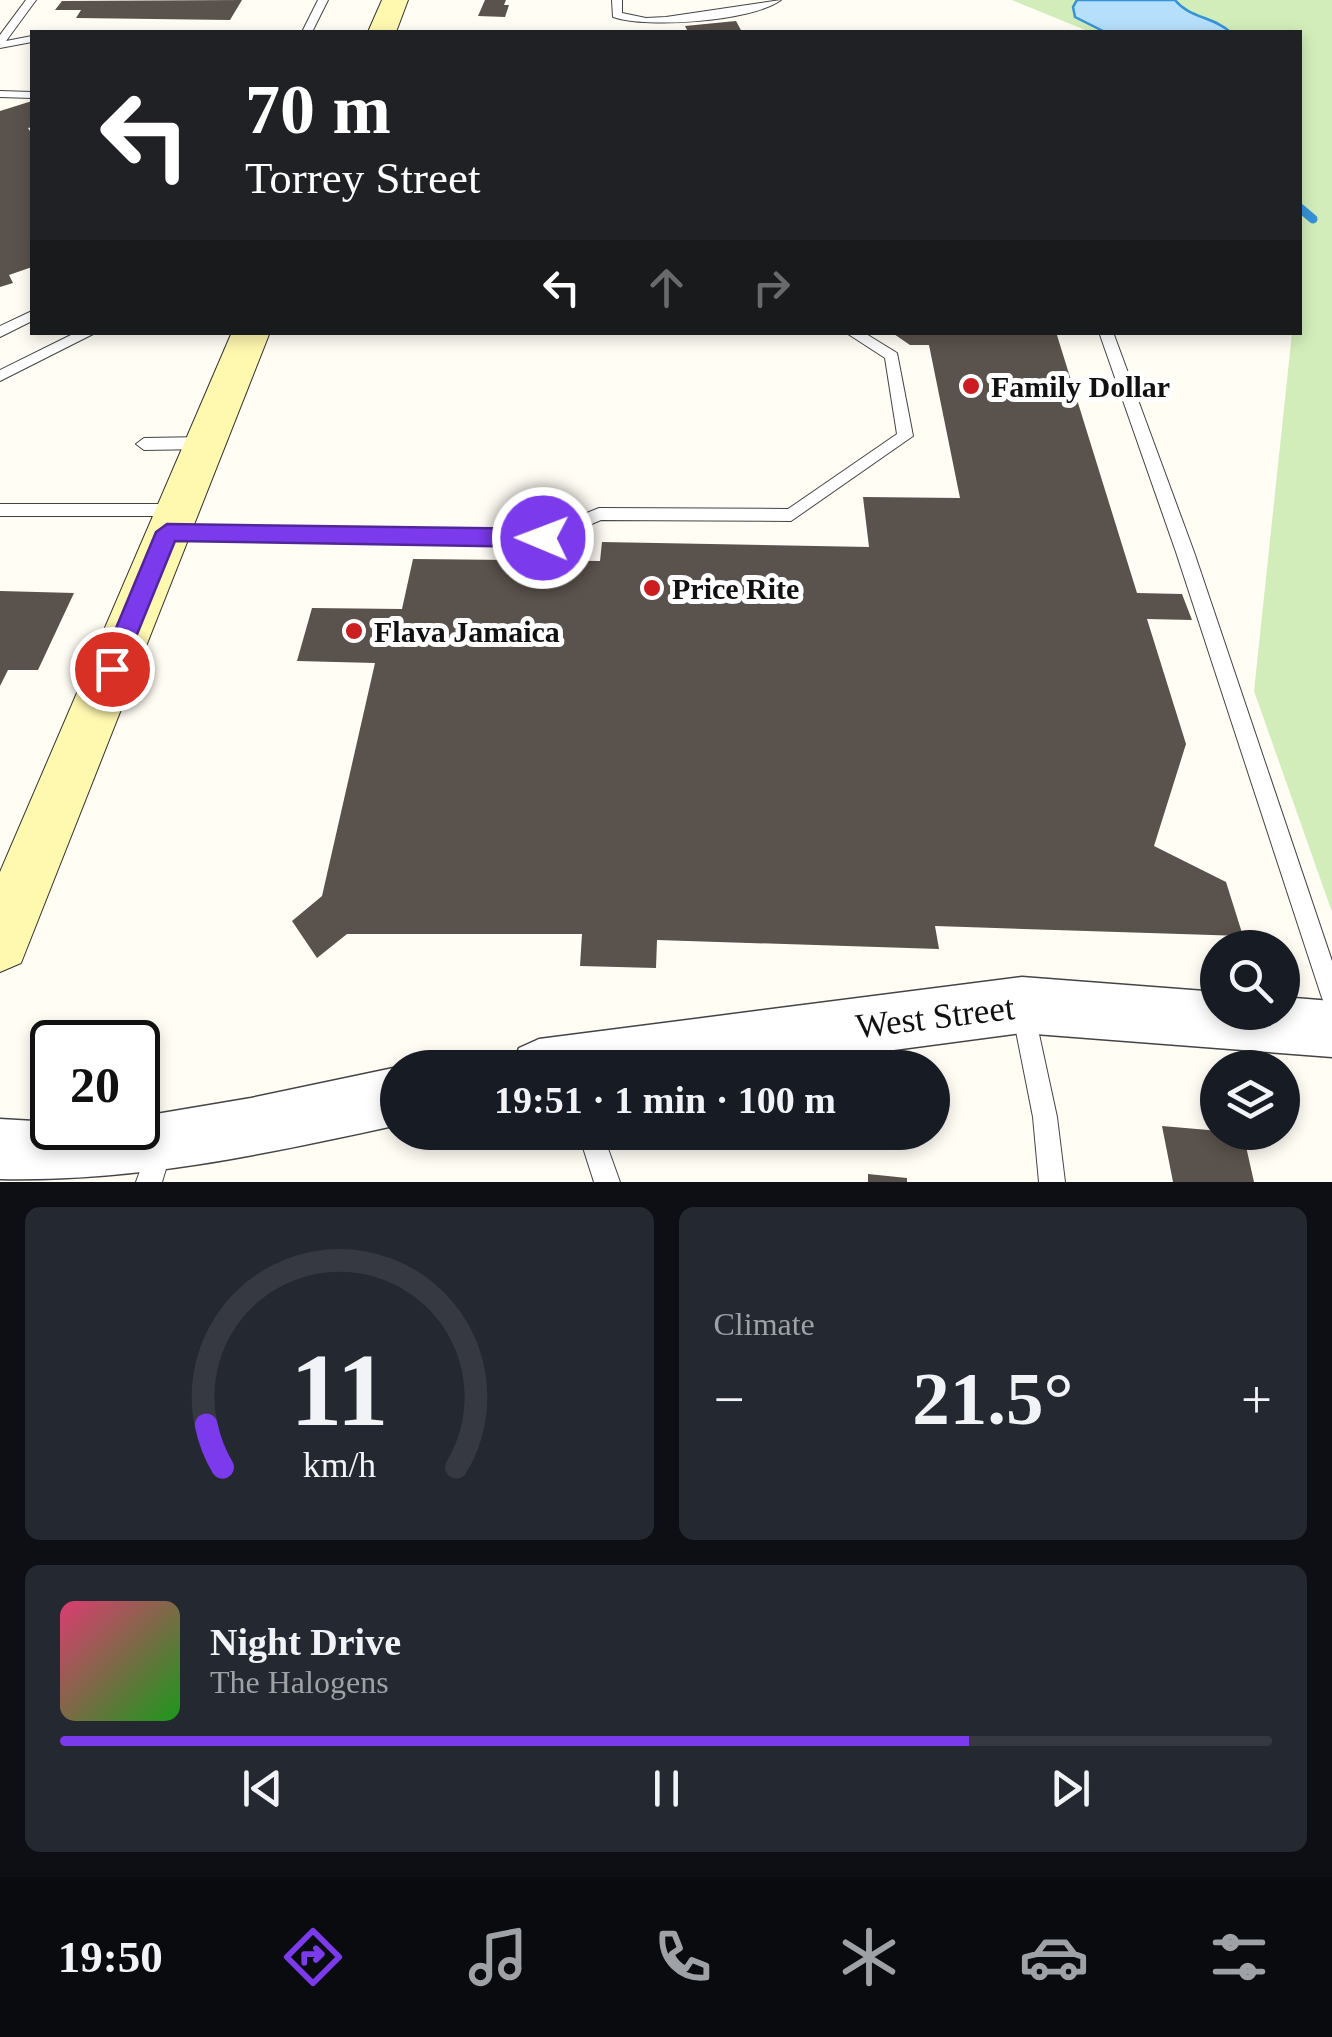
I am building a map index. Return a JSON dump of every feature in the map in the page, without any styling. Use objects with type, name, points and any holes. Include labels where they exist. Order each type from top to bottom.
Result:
[{"type":"main road","points":[[383,30],[396,0]]},
{"type":"main road","points":[[0,942],[250,335]]},
{"type":"street","name":"West Street","points":[[680,1050],[1022,1005],[1332,1030]]},
{"type":"street","points":[[0,1149],[155,1163],[380,1101]]},
{"type":"lane","points":[[0,43],[31,0]]},
{"type":"lane","points":[[307,30],[324,0]]},
{"type":"lane","points":[[618,0],[618,14],[634,21],[763,8],[776,0]]},
{"type":"lane","points":[[0,43],[30,39]]},
{"type":"lane","points":[[0,94],[30,95]]},
{"type":"lane","points":[[0,332],[30,317]]},
{"type":"lane","points":[[0,376],[84,335]]},
{"type":"lane","points":[[0,510],[543,538],[599,514],[791,514],[905,436],[892,356],[857,335]]},
{"type":"lane","points":[[1107,335],[1185,552],[1332,995]]},
{"type":"lane","points":[[144,444],[206,443]]},
{"type":"lane","points":[[1022,1005],[1045,1117],[1052,1182]]},
{"type":"lane","points":[[596,1150],[607,1182]]},
{"type":"green space","points":[[1012,0],[1332,0],[1332,912],[1254,691],[1292,335],[1302,335],[1302,30],[1085,30]]},
{"type":"water","points":[[1077,0],[1175,0],[1227,30],[1101,30],[1075,17],[1073,7]]},
{"type":"building","points":[[242,0],[230,20],[76,18],[81,10],[55,10],[62,1]]},
{"type":"building","points":[[485,0],[506,0],[504,5],[509,5],[505,17],[478,16]]},
{"type":"building","points":[[736,21],[741,30],[687,30],[685,26]]},
{"type":"building","points":[[30,102],[30,268],[9,275],[13,283],[0,287],[0,111]]},
{"type":"building","points":[[895,335],[1057,335],[1137,593],[1182,594],[1192,620],[1147,619],[1186,744],[1154,846],[1226,882],[1241,930],[1200,930],[1200,935],[935,926],[939,949],[657,940],[656,968],[580,966],[582,934],[347,934],[317,958],[292,921],[322,896],[375,663],[297,661],[312,608],[402,609],[413,559],[600,561],[602,542],[869,547],[863,497],[960,498],[929,345],[910,345]]},
{"type":"building","points":[[0,591],[74,593],[38,670],[8,670],[0,686]]},
{"type":"building","points":[[1162,1126],[1200,1129],[1200,1150],[1247,1150],[1254,1182],[1173,1182]]},
{"type":"building","points":[[868,1174],[907,1178],[907,1182],[868,1182]]},
{"type":"waterway","points":[[1302,210],[1313,219]]},
{"type":"place","name":"Family Dollar","points":[[971,386]]},
{"type":"place","name":"Price Rite","points":[[652,588]]},
{"type":"place","name":"Flava Jamaica","points":[[354,631]]},
{"type":"route","points":[[112,669],[167,532],[543,538]]}]
